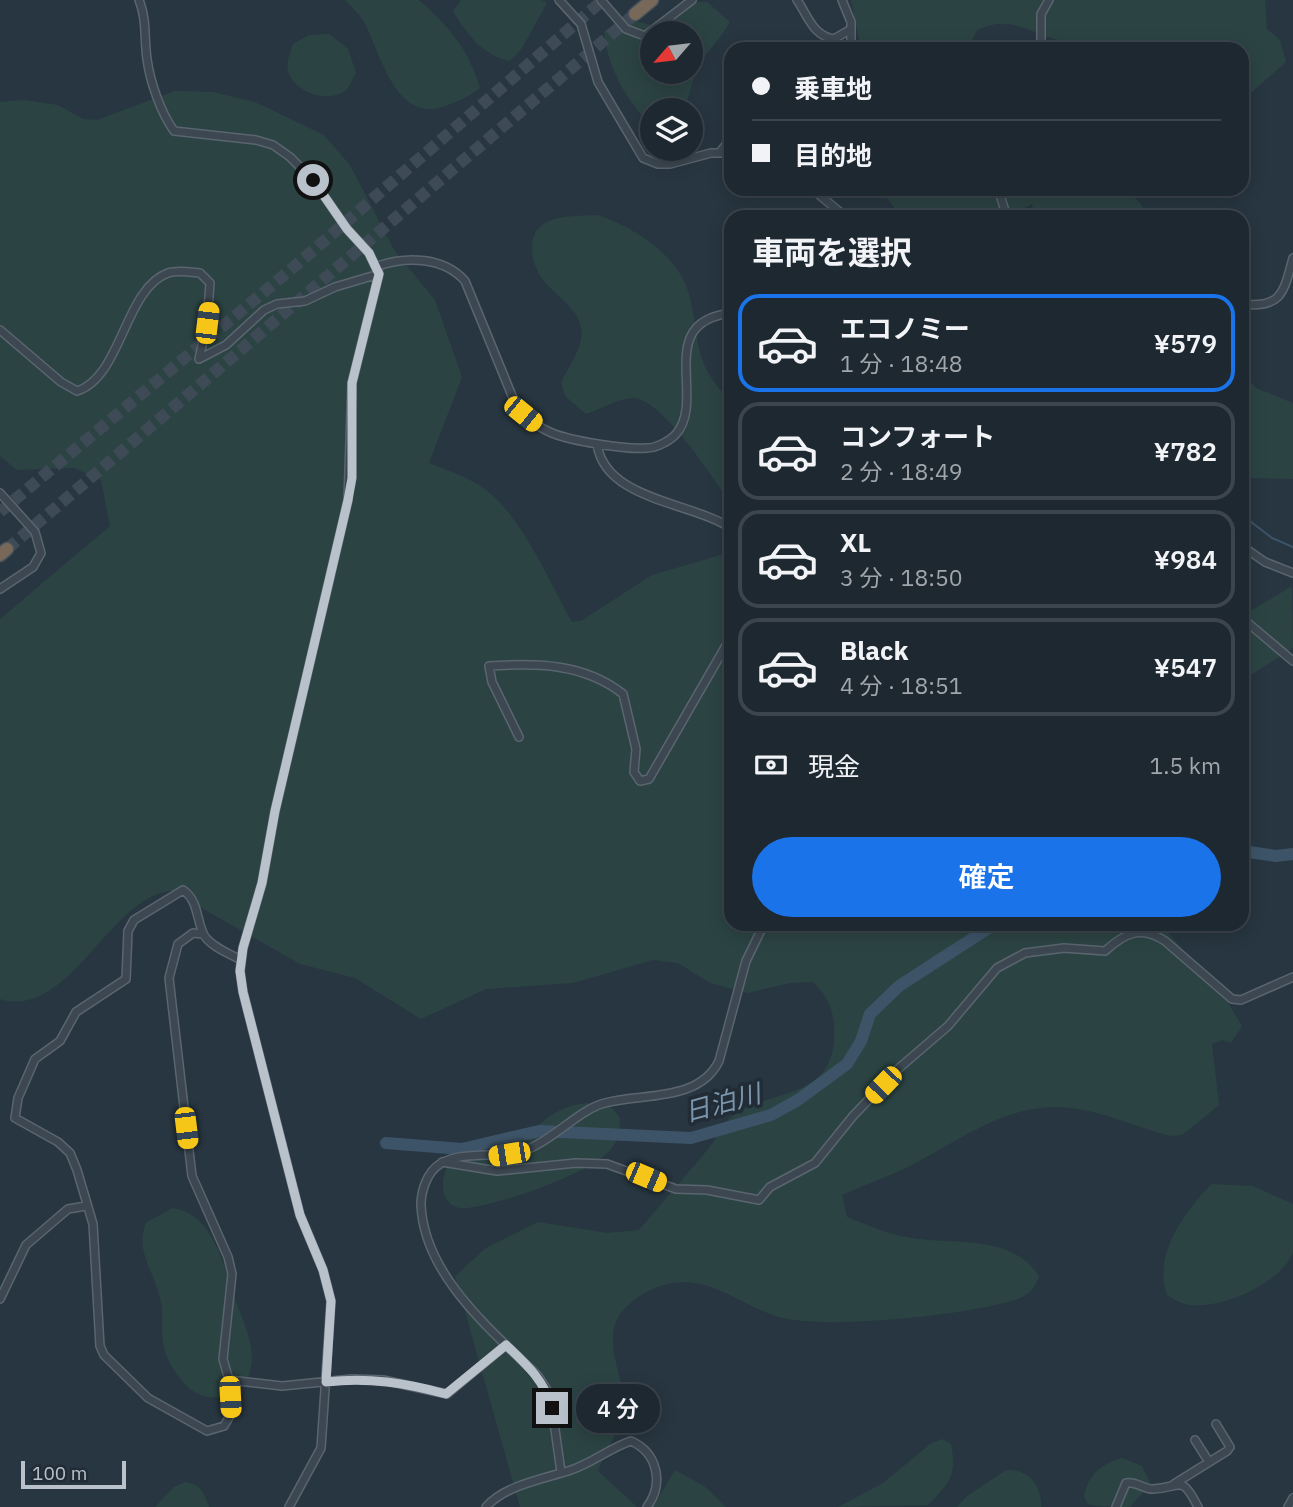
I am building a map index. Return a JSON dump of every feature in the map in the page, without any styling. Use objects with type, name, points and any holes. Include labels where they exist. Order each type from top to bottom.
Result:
[{"type":"highway","points":[[635,15],[652,0]]},
{"type":"street","points":[[139,0],[144,15],[147,63],[163,112],[174,131],[256,140],[273,145],[313,180],[378,270],[352,383],[352,478],[348,500],[275,811],[262,883],[247,927],[241,960],[243,992],[300,1215],[323,1270],[331,1301],[321,1448],[289,1507]]},
{"type":"street","points":[[559,0],[581,24],[598,82],[643,158],[658,164],[670,164],[724,152]]},
{"type":"street","points":[[601,0],[626,29],[645,36],[692,0]]},
{"type":"street","points":[[797,0],[813,27],[825,38],[834,39],[851,29]]},
{"type":"street","points":[[842,0],[851,29],[852,42]]},
{"type":"street","points":[[1041,42],[1041,14],[1049,0]]},
{"type":"street","points":[[720,152],[724,147]]},
{"type":"street","points":[[820,196],[838,210]]},
{"type":"street","points":[[1249,304],[1265,305],[1277,300],[1284,290],[1293,258]]},
{"type":"street","points":[[0,330],[61,382],[77,391],[95,382],[103,373],[118,339],[145,293],[157,278],[167,273],[200,273],[210,282],[207,323],[199,359],[226,345],[264,310],[277,304],[305,301],[391,262],[429,261],[456,271],[465,281],[511,395],[523,414],[552,434],[597,444],[648,448],[674,436],[682,422],[688,345],[693,330],[701,320],[724,315]]},
{"type":"street","points":[[597,444],[600,460],[615,475],[659,502],[724,524]]},
{"type":"street","points":[[0,493],[35,532],[41,553],[33,567],[0,589]]},
{"type":"street","points":[[1249,551],[1265,562],[1293,573]]},
{"type":"street","points":[[1249,624],[1293,660]]},
{"type":"street","points":[[519,737],[492,682],[489,666],[561,666],[599,679],[623,694],[636,749],[634,772],[640,781],[649,779],[724,649]]},
{"type":"street","points":[[203,934],[196,907],[183,890],[134,920],[128,931],[126,979],[76,1012],[60,1041],[35,1059],[18,1098],[15,1118],[70,1153],[93,1224],[100,1346],[104,1355],[148,1398],[207,1431],[224,1426],[231,1414],[229,1380],[223,1359],[232,1274],[229,1257],[192,1177],[169,978],[178,944],[193,933],[203,934],[241,960]]},
{"type":"street","points":[[561,1472],[547,1390],[538,1376],[451,1285],[422,1230],[421,1194],[435,1167],[442,1162],[459,1157],[488,1157],[529,1149],[602,1103],[682,1090],[701,1083],[713,1073],[719,1061],[747,961],[761,931]]},
{"type":"street","points":[[442,1162],[496,1171],[576,1163],[607,1164],[676,1189],[759,1200],[770,1187],[815,1163],[853,1116],[898,1069],[948,1026],[997,968],[1025,953],[1064,948],[1105,950],[1125,933],[1154,933],[1233,999],[1241,1000],[1271,984],[1293,977]]},
{"type":"street","points":[[0,1299],[26,1245],[68,1209],[86,1206]]},
{"type":"street","points":[[229,1380],[282,1386],[352,1379],[383,1380],[446,1394],[506,1345]]},
{"type":"street","points":[[1116,1507],[1126,1483],[1152,1489],[1173,1484],[1230,1447],[1216,1424]]},
{"type":"street","points":[[1195,1440],[1209,1462]]},
{"type":"street","points":[[486,1507],[494,1497],[511,1489],[571,1470],[631,1441],[641,1445],[652,1459],[657,1474],[654,1498],[647,1507]]},
{"type":"street","points":[[1173,1484],[1189,1490],[1198,1507]]},
{"type":"street","points":[[1291,1507],[1293,1498]]},
{"type":"green space","points":[[345,0],[419,0],[457,40],[480,88],[442,107],[426,109],[412,104],[400,94],[383,65],[363,20]]},
{"type":"green space","points":[[461,0],[541,0],[547,3],[522,48],[510,61],[484,49],[470,35],[453,11]]},
{"type":"green space","points":[[851,0],[1265,0],[1267,29],[1280,40],[1286,62],[1249,95],[1249,42],[1068,42],[1049,38],[1020,26],[1001,24],[977,30],[971,42],[860,42]]},
{"type":"green space","points":[[690,2],[707,2],[730,22],[704,58],[704,21],[662,21],[672,10]]},
{"type":"green space","points":[[632,20],[640,22],[640,84],[692,84],[687,98],[640,98],[640,112],[633,104],[619,82],[609,57],[604,31]]},
{"type":"green space","points":[[329,34],[348,49],[356,73],[348,88],[334,96],[317,95],[301,88],[288,72],[293,44],[309,35]]},
{"type":"green space","points":[[175,91],[213,92],[255,102],[324,135],[350,165],[394,250],[435,300],[462,377],[429,463],[478,485],[504,507],[526,538],[572,622],[581,621],[652,575],[724,554],[724,931],[1166,931],[1224,996],[1242,1026],[1231,1043],[1223,1040],[1212,1044],[1219,1105],[1182,1135],[1170,1136],[1108,1116],[1071,1108],[1026,1110],[985,1125],[906,1168],[842,1195],[847,1217],[883,1231],[911,1238],[985,1244],[1015,1254],[1028,1263],[1039,1276],[1027,1294],[971,1310],[837,1322],[788,1319],[698,1284],[676,1282],[661,1286],[627,1306],[613,1331],[615,1359],[624,1400],[623,1412],[598,1471],[637,1507],[520,1507],[455,1276],[486,1248],[538,1222],[607,1233],[639,1230],[712,1144],[726,1122],[757,1103],[809,1084],[822,1073],[831,1058],[833,1020],[827,1000],[813,982],[790,983],[747,993],[710,983],[678,963],[653,960],[573,983],[486,989],[421,1019],[355,978],[300,964],[172,891],[150,897],[129,912],[69,975],[47,992],[25,1001],[0,999],[0,619],[110,526],[101,480],[74,468],[17,470],[0,456],[0,102],[24,100],[58,105],[83,119],[97,120]]},
{"type":"green space","points":[[885,196],[1133,196],[1145,210],[1033,210],[1032,204],[1021,210],[896,210]]},
{"type":"green space","points":[[597,215],[626,227],[666,256],[685,283],[700,353],[710,376],[724,393],[724,495],[673,426],[645,402],[627,399],[586,414],[565,396],[561,382],[579,348],[581,327],[575,313],[539,274],[532,248],[536,232],[541,226],[566,217]]},
{"type":"green space","points":[[1249,380],[1256,388],[1293,403],[1293,479],[1249,478]]},
{"type":"green space","points":[[1292,586],[1293,648],[1249,676],[1249,612]]},
{"type":"green space","points":[[590,1103],[611,1107],[620,1118],[616,1142],[600,1159],[566,1178],[501,1201],[460,1208],[448,1201],[443,1189],[447,1167],[510,1145],[555,1113]]},
{"type":"green space","points":[[1211,1184],[1253,1186],[1293,1204],[1293,1252],[1275,1275],[1245,1294],[1210,1304],[1181,1303],[1167,1295],[1164,1264],[1168,1249],[1182,1221]]},
{"type":"green space","points":[[172,1208],[186,1212],[198,1220],[215,1243],[248,1335],[252,1354],[250,1372],[240,1387],[224,1396],[196,1393],[178,1376],[166,1355],[160,1299],[142,1242],[146,1223]]},
{"type":"green space","points":[[942,1439],[951,1444],[952,1471],[947,1484],[928,1505],[838,1507],[883,1483],[930,1444]]},
{"type":"green space","points":[[1122,1458],[1142,1466],[1151,1484],[1130,1507],[1088,1504],[1084,1496],[1093,1476],[1108,1463]]},
{"type":"green space","points":[[675,1470],[704,1486],[726,1507],[653,1507]]},
{"type":"green space","points":[[1006,1470],[1021,1472],[1032,1480],[1039,1492],[1041,1507],[957,1507],[967,1496]]},
{"type":"green space","points":[[185,1482],[201,1490],[209,1507],[155,1507],[174,1487]]},
{"type":"waterway","points":[[1249,520],[1272,538],[1293,547]]},
{"type":"waterway","name":"日泊川","points":[[1249,852],[1276,856],[1293,854]]},
{"type":"waterway","name":"日泊川","points":[[386,1143],[462,1149],[539,1131],[691,1138],[771,1115],[798,1100],[847,1064],[861,1041],[870,1014],[899,986],[984,931]]},
{"type":"tunnel","points":[[0,512],[295,266],[603,0]]},
{"type":"tunnel","points":[[7,549],[635,14]]},
{"type":"route","points":[[313,180],[347,229],[369,253],[378,266],[379,274],[372,311],[352,383],[352,478],[348,500],[275,811],[262,883],[247,927],[240,971],[243,992],[300,1215],[323,1270],[331,1301],[326,1382],[383,1380],[446,1394],[506,1345],[538,1376],[547,1390],[552,1408]]}]
